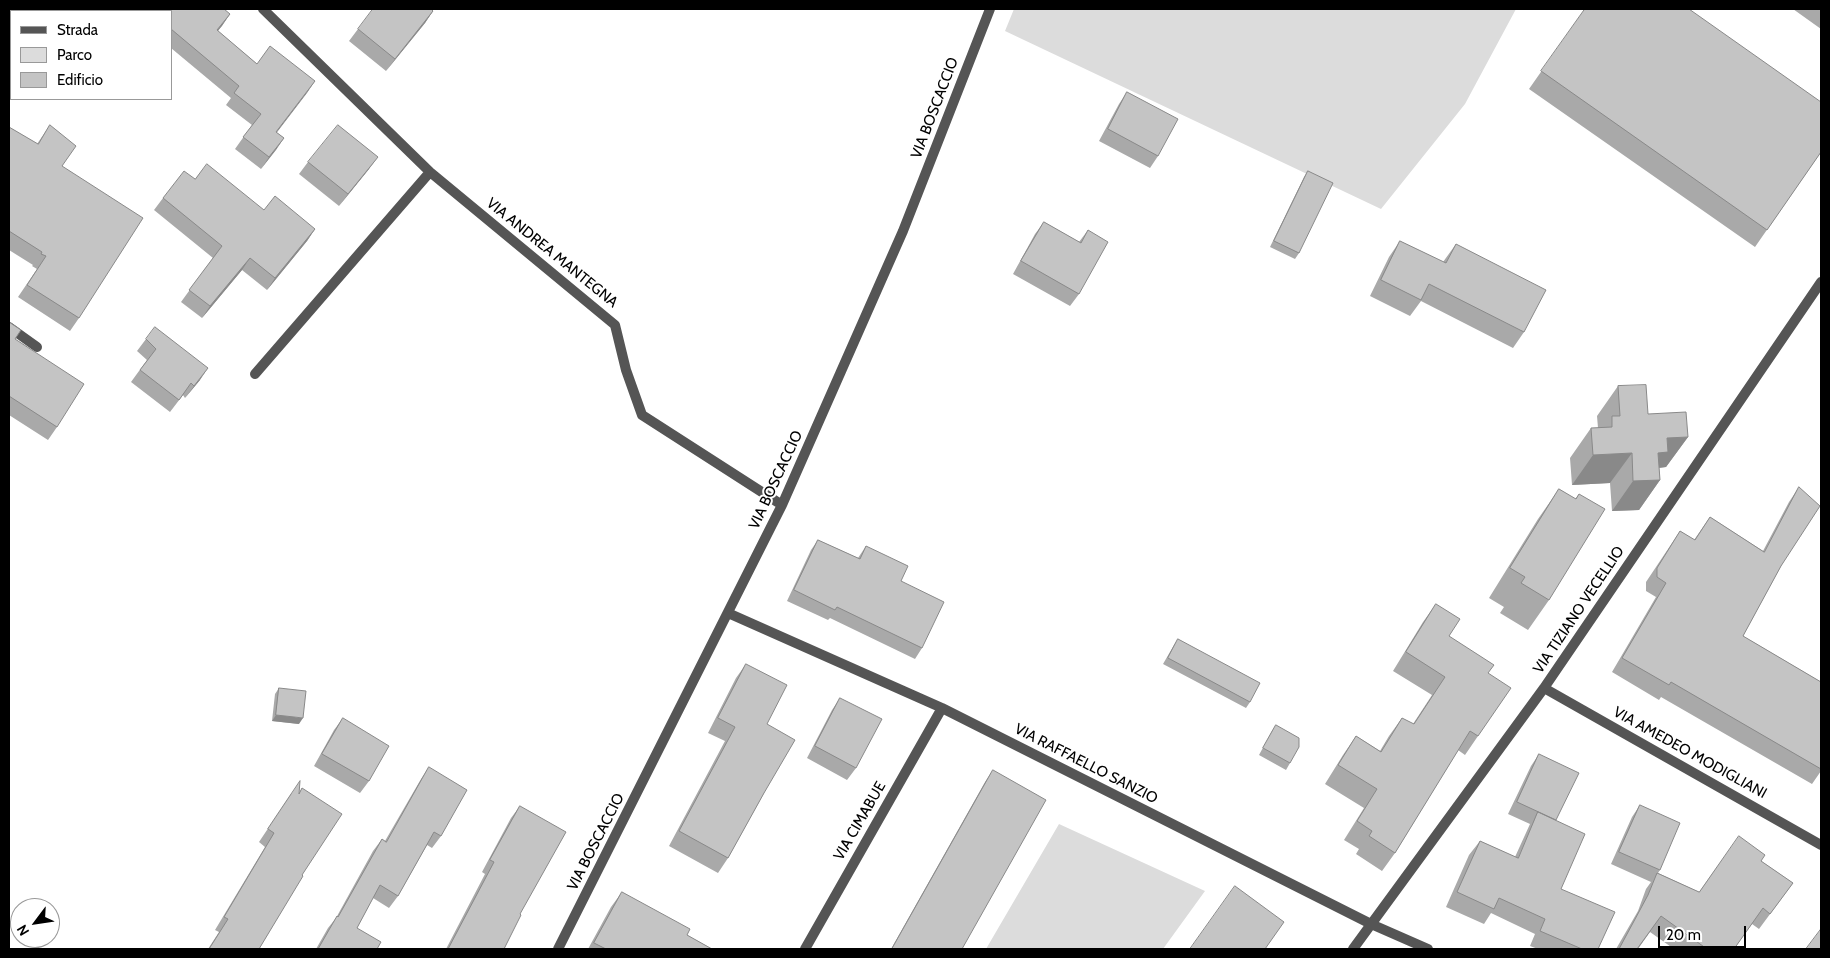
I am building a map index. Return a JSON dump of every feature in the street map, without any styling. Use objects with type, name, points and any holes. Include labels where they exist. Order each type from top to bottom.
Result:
[{"type":"street","name":"VIA ANDREA MANTEGNA","points":[[263,9],[430,172],[615,325],[626,370],[642,414],[782,505]]},
{"type":"street","name":"VIA BOSCACCIO","points":[[558,949],[782,505],[903,231],[990,9]]},
{"type":"street","points":[[255,374],[430,172]]},
{"type":"street","name":"VIA TIZIANO VECELLIO","points":[[1354,949],[1544,688],[1821,282]]},
{"type":"street","points":[[9,327],[37,347]]},
{"type":"street","name":"VIA RAFFAELLO SANZIO","points":[[728,613],[942,708],[1371,924],[1428,949]]},
{"type":"street","name":"VIA AMEDEO MODIGLIANI","points":[[1544,688],[1821,845]]},
{"type":"street","name":"VIA CIMABUE","points":[[805,949],[942,708]]},
{"type":"green space","points":[[1014,9],[1516,9],[1465,104],[1381,209],[1005,31]]},
{"type":"green space","points":[[1059,824],[1205,891],[1163,949],[986,949]]},
{"type":"building","points":[[9,9],[117,9],[10,10],[9,61]]},
{"type":"building","points":[[149,9],[224,9],[230,14],[217,30],[257,64],[270,46],[315,81],[276,132],[284,138],[269,157],[243,137],[261,114],[234,93],[239,86],[172,30],[172,10]]},
{"type":"building","points":[[373,9],[431,9],[433,11],[395,59],[358,29]]},
{"type":"building","points":[[1585,9],[1689,9],[1821,102],[1821,152],[1767,230],[1541,71]]},
{"type":"building","points":[[1127,92],[1178,119],[1158,156],[1108,129]]},
{"type":"building","points":[[50,125],[76,146],[62,166],[143,218],[79,318],[27,285],[46,256],[9,231],[9,127],[38,144]]},
{"type":"building","points":[[338,125],[378,157],[348,194],[308,162]]},
{"type":"building","points":[[207,164],[264,210],[275,196],[315,229],[275,278],[250,258],[210,306],[189,290],[222,246],[163,198],[184,171],[195,179]]},
{"type":"building","points":[[1308,171],[1333,183],[1299,253],[1274,241]]},
{"type":"building","points":[[1044,222],[1081,243],[1088,230],[1108,242],[1079,294],[1021,261]]},
{"type":"building","points":[[1400,241],[1446,263],[1456,244],[1546,290],[1524,332],[1429,284],[1421,300],[1381,280]]},
{"type":"building","points":[[9,322],[21,330],[15,339],[84,384],[57,427],[9,396]]},
{"type":"building","points":[[155,327],[208,368],[194,386],[191,383],[179,400],[140,370],[156,349],[146,339]]},
{"type":"building","points":[[1646,385],[1648,414],[1686,412],[1688,437],[1667,438],[1668,452],[1658,453],[1660,480],[1633,481],[1632,453],[1593,455],[1591,428],[1612,427],[1612,416],[1620,416],[1618,386]]},
{"type":"building","points":[[1799,487],[1820,506],[1781,566],[1743,636],[1821,682],[1821,769],[1671,682],[1669,685],[1622,658],[1666,583],[1657,577],[1657,568],[1680,531],[1695,540],[1710,517],[1764,552]]},
{"type":"building","points":[[1559,489],[1576,499],[1579,494],[1605,509],[1549,600],[1521,583],[1525,577],[1510,568]]},
{"type":"building","points":[[818,540],[860,559],[866,546],[908,566],[901,581],[944,602],[922,648],[837,607],[835,610],[794,590]]},
{"type":"building","points":[[1436,604],[1460,619],[1449,636],[1494,665],[1488,673],[1511,688],[1478,736],[1470,731],[1395,853],[1369,836],[1372,831],[1357,821],[1377,789],[1338,765],[1356,736],[1381,752],[1402,718],[1414,724],[1445,677],[1406,652]]},
{"type":"building","points":[[1178,639],[1260,683],[1250,702],[1168,658]]},
{"type":"building","points":[[746,664],[787,685],[767,724],[795,740],[728,858],[679,831],[735,727],[718,718]]},
{"type":"building","points":[[279,688],[306,691],[303,718],[276,715]]},
{"type":"building","points":[[840,698],[882,719],[856,768],[815,746]]},
{"type":"building","points":[[343,718],[389,746],[369,781],[322,754]]},
{"type":"building","points":[[1276,725],[1299,738],[1299,747],[1290,763],[1263,748]]},
{"type":"building","points":[[1539,754],[1579,773],[1556,820],[1517,802]]},
{"type":"building","points":[[429,767],[467,790],[441,836],[434,832],[398,896],[380,885],[357,928],[381,942],[377,949],[318,949],[382,839],[386,842]]},
{"type":"building","points":[[993,770],[1046,800],[962,949],[892,949]]},
{"type":"building","points":[[300,781],[299,794],[302,788],[342,814],[302,875],[259,949],[209,949],[228,919],[224,917],[274,833],[268,829]]},
{"type":"building","points":[[1640,805],[1680,823],[1660,870],[1619,852]]},
{"type":"building","points":[[520,806],[566,832],[520,914],[504,949],[448,949],[494,862],[490,860]]},
{"type":"building","points":[[1538,812],[1585,834],[1561,889],[1615,912],[1598,949],[1582,949],[1540,931],[1545,919],[1499,898],[1494,909],[1457,892],[1480,841],[1518,858]]},
{"type":"building","points":[[1739,836],[1765,855],[1761,861],[1793,883],[1770,914],[1763,908],[1734,949],[1707,949],[1661,916],[1637,949],[1619,949],[1648,895],[1657,873],[1699,892]]},
{"type":"building","points":[[1235,886],[1284,922],[1265,949],[1190,949]]},
{"type":"building","points":[[622,892],[690,929],[687,935],[712,949],[606,949],[594,943]]},
{"type":"building","points":[[1821,929],[1821,949],[1806,949]]}]
